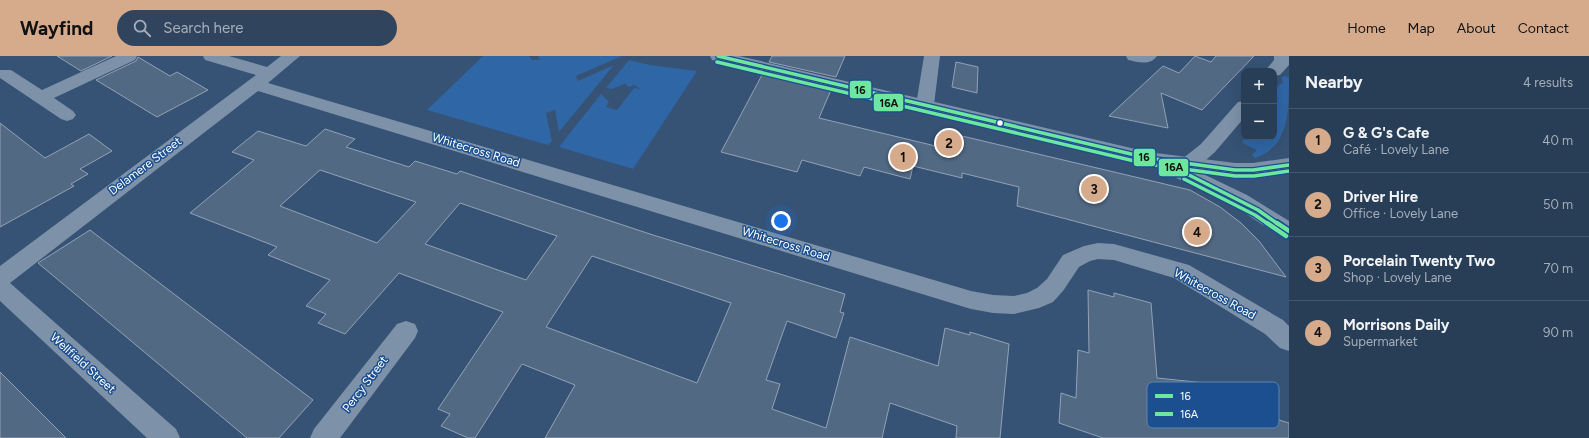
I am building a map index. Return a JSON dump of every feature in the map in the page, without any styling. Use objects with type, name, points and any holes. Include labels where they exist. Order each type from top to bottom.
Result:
[{"type":"street","points":[[40,98],[128,56]]},
{"type":"street","name":"Whitecross Road","points":[[211,56],[261,79],[356,114],[971,300],[993,304],[1014,305],[1031,301],[1045,294],[1055,285],[1062,272],[1071,261],[1098,251],[1114,252],[1180,271],[1274,327],[1289,341]]},
{"type":"street","name":"Delamere Street","points":[[0,278],[292,56]]},
{"type":"street","points":[[718,56],[1148,158],[1190,170],[1258,210],[1289,231]]},
{"type":"street","points":[[925,105],[932,56]]},
{"type":"street","points":[[1134,56],[1146,58],[1149,56]]},
{"type":"street","points":[[1277,68],[1283,61],[1282,56]]},
{"type":"street","points":[[5,74],[67,115]]},
{"type":"street","points":[[1190,170],[1241,110]]},
{"type":"street","points":[[1190,170],[1260,169],[1289,165]]},
{"type":"street","name":"Wellfield Street","points":[[0,287],[166,438]]},
{"type":"street","name":"Percy Street","points":[[324,438],[406,331]]},
{"type":"shaded area","points":[[483,56],[529,56],[532,60],[540,60],[538,56],[622,56],[576,76],[578,81],[614,65],[559,132],[555,110],[546,113],[552,141],[548,145],[427,110]]},
{"type":"shaded area","points":[[629,60],[650,65],[697,71],[633,169],[559,147],[601,94],[609,102],[606,107],[617,110],[634,88],[641,89],[634,85],[629,87],[625,84],[612,89],[606,88]]},
{"type":"shaded area","points":[[1284,76],[1289,77],[1285,126],[1281,137],[1275,146],[1266,153],[1255,158],[1252,155],[1257,150],[1242,143],[1244,140],[1277,140],[1277,87],[1283,83],[1281,78]]},
{"type":"building","points":[[57,56],[112,56],[81,71]]},
{"type":"building","points":[[772,56],[845,56],[836,77],[769,62]]},
{"type":"building","points":[[1195,56],[1211,62],[1216,56],[1254,56],[1202,110],[1161,93],[1168,128],[1109,116],[1163,66],[1179,73]]},
{"type":"building","points":[[138,57],[170,76],[177,72],[208,90],[157,117],[96,80],[136,61]]},
{"type":"building","points":[[956,62],[978,67],[977,93],[952,87]]},
{"type":"building","points":[[763,73],[831,90],[819,118],[944,148],[945,132],[1190,190],[1220,207],[1241,223],[1259,241],[1286,277],[1017,206],[1019,187],[962,173],[962,178],[913,166],[910,179],[864,167],[860,176],[802,160],[797,172],[721,152]]},
{"type":"building","points":[[0,123],[45,158],[89,134],[112,151],[80,169],[88,174],[71,184],[74,186],[0,227]]},
{"type":"building","points":[[325,129],[355,139],[346,147],[409,167],[415,161],[457,174],[460,171],[653,235],[845,294],[840,312],[844,313],[836,338],[787,321],[766,380],[780,384],[772,409],[826,428],[850,337],[938,366],[945,328],[970,335],[970,332],[1009,344],[1000,438],[956,438],[957,426],[890,403],[882,438],[545,438],[575,385],[522,364],[475,438],[468,438],[441,426],[450,414],[438,409],[503,312],[399,273],[345,334],[318,323],[326,314],[306,306],[330,280],[268,255],[277,247],[190,213],[254,160],[232,152],[258,131],[306,146]],"holes":[[[320,170],[416,202],[377,243],[280,206]],[[460,203],[557,236],[526,280],[425,244]],[[592,256],[731,303],[697,383],[546,327]]]},
{"type":"building","points":[[90,230],[313,400],[279,438],[247,438],[38,263]]},
{"type":"building","points":[[1088,290],[1114,297],[1114,293],[1151,303],[1157,378],[1196,382],[1147,382],[1147,428],[1279,428],[1279,420],[1289,423],[1289,438],[1103,438],[1059,423],[1061,393],[1076,398],[1078,350],[1089,353]]},
{"type":"building","points":[[0,372],[66,438],[0,438]]},
{"type":"transit line","name":"16","points":[[718,56],[1148,158],[1235,170],[1253,170],[1289,165]]},
{"type":"transit line","name":"16A","points":[[717,62],[1147,164],[1235,176],[1254,176],[1289,171]]},
{"type":"transit line","name":"16","points":[[1187,174],[1258,210],[1289,231]]},
{"type":"transit line","name":"16A","points":[[1184,179],[1255,215],[1286,236]]},
{"type":"place","name":"Driver Hire","points":[[949,143]]},
{"type":"place","name":"G & G's Cafe","points":[[903,157]]},
{"type":"place","name":"Porcelain Twenty Two","points":[[1094,189]]},
{"type":"place","name":"Morrisons Daily","points":[[1197,232]]}]
